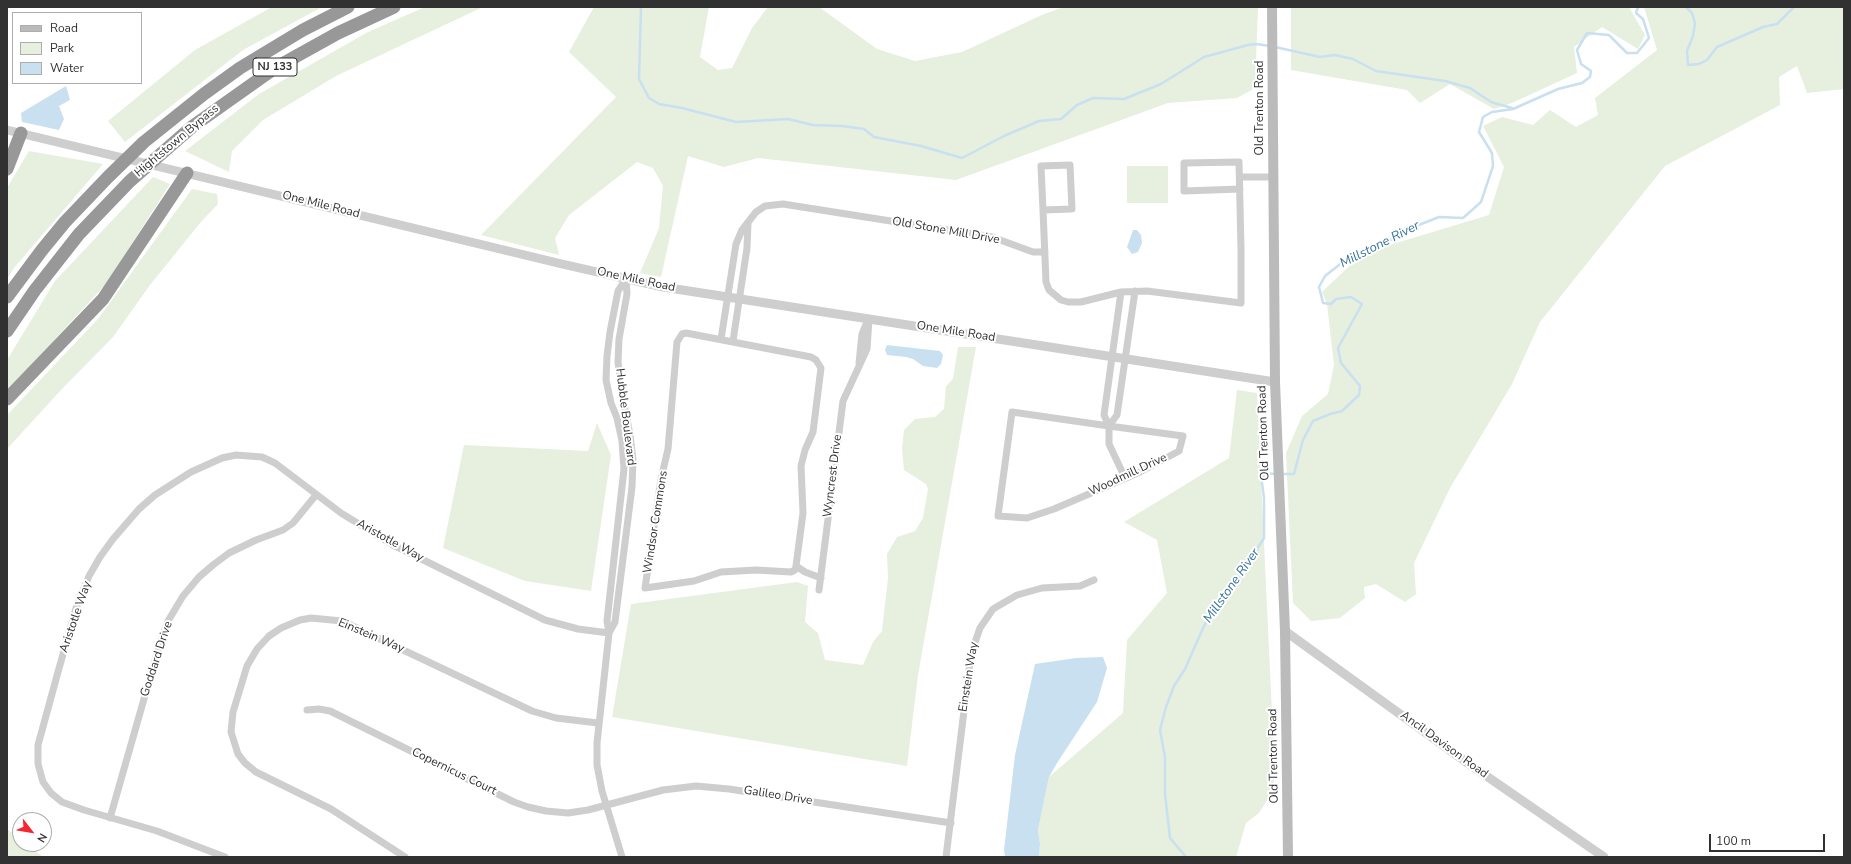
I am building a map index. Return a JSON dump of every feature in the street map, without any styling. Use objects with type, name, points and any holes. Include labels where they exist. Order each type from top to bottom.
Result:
[{"type":"highway","name":"Hightstown Bypass","points":[[7,297],[51,238],[108,177],[144,142],[240,68],[303,30],[348,7]]},
{"type":"highway","name":"Hightstown Bypass","points":[[7,331],[34,290],[79,234],[130,181],[168,147],[215,108],[275,68],[338,32],[394,7]]},
{"type":"highway","points":[[7,169],[22,133]]},
{"type":"highway","points":[[7,399],[102,299],[187,173]]},
{"type":"main road","name":"Old Trenton Road","points":[[1272,7],[1275,382],[1285,631],[1288,857]]},
{"type":"street","name":"One Mile Road","points":[[7,130],[626,279],[739,299],[1275,382]]},
{"type":"street","points":[[1043,210],[1072,209],[1070,165],[1041,166],[1046,282],[1049,290],[1061,300],[1068,302],[1081,302],[1134,290],[1241,303],[1240,178],[1239,162],[1184,163],[1184,190],[1240,189]]},
{"type":"street","points":[[1240,178],[1273,177]]},
{"type":"street","name":"Old Stone Mill Drive","points":[[728,297],[736,244],[742,230],[756,212],[764,206],[783,204],[992,237],[1033,252],[1045,252]]},
{"type":"street","points":[[733,341],[747,248],[748,223]]},
{"type":"street","name":"Hubble Boulevard","points":[[622,857],[606,805],[597,765],[598,723],[609,633],[606,621],[624,469],[622,441],[606,380],[607,356],[618,291],[626,279]]},
{"type":"street","name":"Hubble Boulevard","points":[[609,633],[615,622],[632,487],[631,447],[619,378],[618,362],[619,339],[627,294],[626,279]]},
{"type":"street","points":[[1109,426],[1117,415],[1134,290]]},
{"type":"street","points":[[1120,292],[1104,415],[1109,426],[1109,444],[1125,478]]},
{"type":"street","points":[[722,339],[728,297]]},
{"type":"street","name":"Wyncrest Drive","points":[[819,590],[842,400],[858,365],[862,334],[869,319]]},
{"type":"street","name":"Windsor Commons","points":[[686,333],[733,341],[811,357],[816,360],[821,368],[813,432],[800,466],[804,513],[795,570],[785,573],[756,570],[721,572],[694,581],[645,588],[661,479],[668,449],[677,342],[682,334],[686,333]]},
{"type":"street","name":"Woodmill Drive","points":[[1012,412],[1182,436],[1179,451],[1125,478],[1027,518],[998,516],[1012,412]]},
{"type":"street","name":"Aristotle Way","points":[[225,857],[164,834],[71,806],[58,799],[42,782],[37,757],[43,726],[76,608],[89,576],[100,557],[125,523],[155,495],[191,472],[222,458],[236,454],[262,457],[275,463],[341,513],[393,545],[545,620],[578,629],[609,633]]},
{"type":"street","name":"Goddard Drive","points":[[110,818],[161,640],[168,621],[183,596],[204,573],[230,553],[256,540],[283,530],[293,523],[316,495]]},
{"type":"street","points":[[796,566],[805,572],[821,578]]},
{"type":"street","name":"Einstein Way","points":[[946,857],[970,654],[975,638],[984,621],[993,609],[1016,595],[1042,588],[1080,586],[1094,580]]},
{"type":"street","name":"Einstein Way","points":[[405,857],[346,818],[256,772],[245,763],[238,754],[231,732],[231,722],[244,675],[250,660],[257,649],[275,632],[291,623],[311,618],[342,621],[532,711],[556,718],[598,723]]},
{"type":"street","name":"Ancil Davison Road","points":[[1285,631],[1469,764],[1604,857]]},
{"type":"street","name":"Copernicus Court","points":[[308,710],[320,709],[330,711],[528,807],[546,811],[568,813],[606,805]]},
{"type":"street","name":"Galileo Drive","points":[[606,805],[663,790],[681,787],[711,787],[951,823]]},
{"type":"green space","points":[[272,7],[322,7],[243,50],[125,142],[108,121],[195,50]]},
{"type":"green space","points":[[425,7],[483,7],[336,76],[263,120],[232,151],[229,172],[185,151],[259,94],[368,32]]},
{"type":"green space","points":[[594,7],[709,7],[700,57],[718,70],[732,68],[752,28],[768,7],[819,7],[877,49],[915,61],[962,52],[1044,14],[1064,7],[1258,7],[1255,88],[1237,98],[1168,103],[956,180],[758,158],[724,167],[688,156],[661,277],[640,273],[659,228],[663,186],[653,168],[637,162],[569,215],[555,238],[559,255],[481,235],[616,97],[569,52]]},
{"type":"green space","points":[[1291,7],[1629,7],[1645,35],[1638,49],[1602,27],[1574,47],[1577,73],[1512,103],[1494,109],[1450,84],[1420,103],[1407,90],[1291,70]]},
{"type":"green space","points":[[1644,7],[1844,7],[1844,89],[1807,93],[1797,66],[1779,77],[1780,105],[1665,166],[1540,322],[1512,384],[1450,488],[1414,563],[1416,594],[1405,602],[1376,584],[1364,587],[1365,598],[1340,618],[1311,621],[1293,603],[1286,453],[1302,416],[1328,394],[1334,365],[1327,304],[1322,292],[1363,253],[1489,215],[1504,167],[1483,126],[1502,117],[1533,125],[1550,110],[1576,127],[1598,115],[1595,98],[1657,50]]},
{"type":"green space","points":[[29,151],[103,164],[14,268],[7,279],[7,188]]},
{"type":"green space","points":[[1127,166],[1168,166],[1168,203],[1127,203]]},
{"type":"green space","points":[[153,177],[170,184],[106,284],[7,391],[7,360],[55,281]]},
{"type":"green space","points":[[192,189],[217,194],[218,204],[200,223],[150,285],[113,337],[61,390],[7,449],[7,415],[98,319]]},
{"type":"green space","points":[[958,347],[976,347],[918,675],[907,766],[612,717],[631,604],[797,582],[808,586],[805,622],[818,633],[825,660],[863,665],[873,642],[882,631],[888,578],[887,554],[897,537],[915,531],[923,518],[928,489],[926,484],[904,470],[902,449],[904,430],[915,419],[935,417],[944,409],[946,386],[953,379]]},
{"type":"green space","points":[[1237,390],[1257,393],[1275,778],[1269,797],[1259,813],[1246,823],[1236,857],[1039,857],[1040,844],[1038,830],[1049,777],[1123,713],[1127,640],[1167,593],[1157,540],[1124,522],[1229,458]]},
{"type":"green space","points":[[597,423],[611,455],[591,591],[525,581],[443,548],[464,445],[588,451]]},
{"type":"green space","points":[[7,829],[12,833],[12,852],[36,852],[43,857],[7,857]]},
{"type":"water","points":[[66,86],[70,100],[59,106],[64,119],[59,130],[22,122],[21,113]]},
{"type":"water","points":[[1133,230],[1137,230],[1141,235],[1142,243],[1138,252],[1132,254],[1127,247]]},
{"type":"water","points":[[887,345],[940,351],[943,355],[941,364],[937,368],[923,366],[913,359],[887,355],[885,350]]},
{"type":"water","points":[[1103,657],[1107,668],[1097,702],[1049,777],[1038,830],[1040,844],[1039,857],[1005,857],[1004,850],[1015,755],[1035,664],[1076,658]]},
{"type":"waterway","points":[[641,7],[639,79],[649,98],[659,104],[682,108],[736,122],[788,119],[813,125],[842,126],[864,129],[874,137],[921,146],[962,158],[1004,136],[1039,121],[1061,119],[1077,105],[1093,98],[1124,99],[1161,84],[1204,57],[1248,45],[1256,44],[1270,46]]},
{"type":"waterway","name":"Millstone River","points":[[1280,474],[1294,474],[1303,440],[1313,421],[1342,411],[1359,395],[1360,386],[1341,363],[1338,348],[1362,304],[1351,297],[1336,299],[1331,304],[1323,303],[1319,287],[1325,276],[1348,258],[1398,237],[1411,228],[1439,217],[1463,218],[1481,202],[1493,166],[1492,153],[1479,132],[1483,117],[1492,112],[1513,109],[1558,89],[1582,83],[1590,77],[1591,71],[1581,64],[1577,50],[1587,33],[1609,35],[1627,53],[1637,53],[1649,38],[1643,19],[1636,13],[1638,7]]},
{"type":"waterway","name":"Millstone River","points":[[1686,7],[1692,13],[1695,23],[1693,36],[1687,51],[1688,65],[1699,64],[1707,60],[1717,47],[1763,27],[1777,24],[1794,7]]},
{"type":"waterway","points":[[1275,47],[1320,57],[1335,55],[1353,59],[1376,71],[1445,81],[1470,88],[1491,102],[1512,108]]},
{"type":"waterway","name":"Millstone River","points":[[1186,857],[1170,838],[1165,794],[1165,757],[1160,730],[1166,707],[1174,686],[1185,669],[1204,626],[1211,614],[1241,575],[1264,538],[1264,498],[1262,483],[1264,473],[1275,474]]}]
